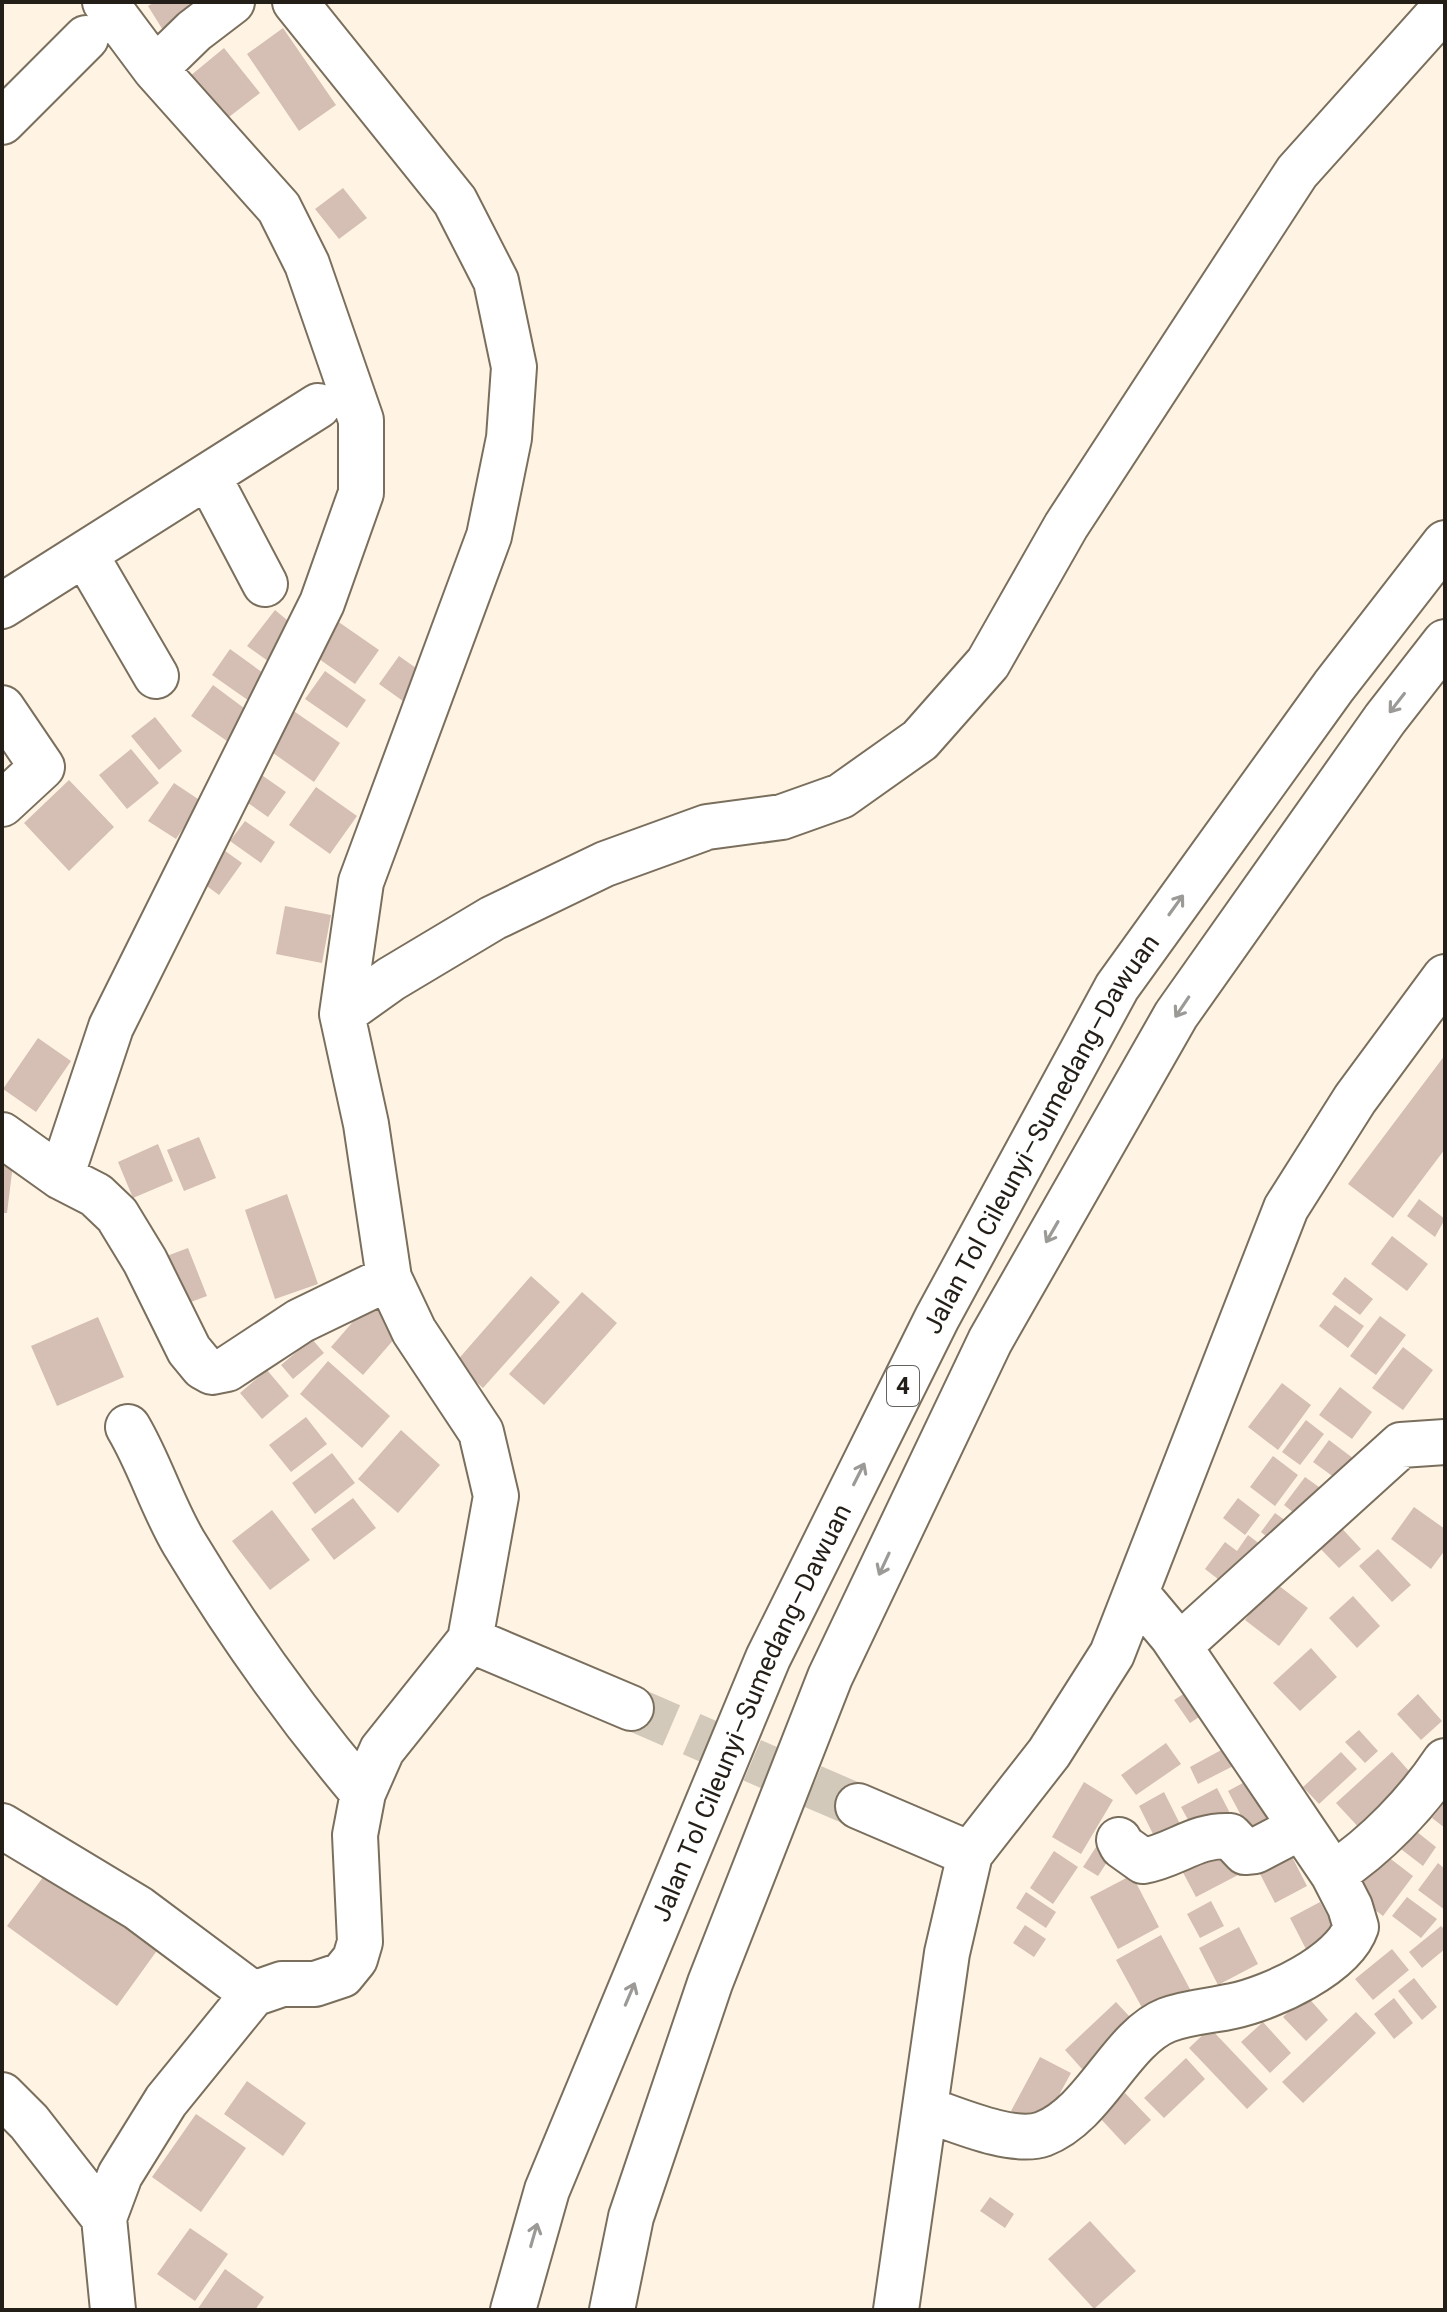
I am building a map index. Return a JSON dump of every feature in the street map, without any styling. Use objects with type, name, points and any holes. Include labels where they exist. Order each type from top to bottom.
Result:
[{"type":"main road","points":[[155,69],[194,31],[232,2]]},
{"type":"main road","points":[[113,2310],[104,2218],[120,2175],[166,2101],[253,1994],[282,1984],[315,1984],[342,1975],[355,1959],[360,1930],[355,1835],[363,1793],[382,1750],[470,1640],[496,1496],[481,1432],[414,1331],[389,1278],[366,1124],[342,1014],[361,882],[489,536],[509,438],[514,367],[496,281],[455,201],[295,2]]},
{"type":"main road","points":[[342,1014],[391,979],[493,918],[605,864],[707,827],[782,817],[841,796],[920,740],[988,663],[1066,526],[1297,172],[1445,7]]},
{"type":"main road","points":[[7,107],[96,20],[155,69],[279,208],[307,264],[361,420],[361,493],[322,603],[111,1027],[61,1177]]},
{"type":"main road","points":[[2,606],[318,406]]},
{"type":"main road","points":[[208,476],[265,584]]},
{"type":"main road","name":"Jalan Tol Cileunyi–Sumedang–Dawuan","points":[[513,2310],[547,2190],[768,1658],[937,1318],[1117,987],[1334,686],[1445,543]]},
{"type":"main road","points":[[85,554],[156,676]]},
{"type":"main road","name":"4","points":[[612,2310],[631,2217],[710,1983],[830,1677],[990,1341],[1176,1015],[1385,719],[1445,642]]},
{"type":"main road","points":[[2,708],[42,767],[2,804]]},
{"type":"main road","points":[[896,2310],[947,1953],[970,1854],[1049,1753],[1112,1654],[1286,1208],[1355,1099],[1443,985]]},
{"type":"main road","points":[[2,1135],[61,1177],[96,1195],[117,1215],[145,1261],[189,1350],[203,1367],[212,1372],[227,1369],[300,1321],[389,1278]]},
{"type":"main road","points":[[128,1427],[182,1540],[304,1723],[363,1793]]},
{"type":"main road","points":[[1179,1646],[1401,1445],[1445,1442]]},
{"type":"main road","points":[[925,2109],[1014,2136],[1040,2135],[1085,2104],[1140,2041],[1164,2021],[1237,2006],[1304,1978],[1343,1950],[1356,1927],[1350,1907],[1333,1874],[1179,1646],[1136,1593]]},
{"type":"main road","points":[[470,1640],[631,1708]]},
{"type":"main road","points":[[1333,1874],[1359,1857],[1430,1783],[1445,1761]]},
{"type":"main road","points":[[858,1806],[970,1854]]},
{"type":"main road","points":[[2,1826],[138,1908],[253,1994]]},
{"type":"main road","points":[[1119,1840],[1122,1846],[1143,1861],[1183,1844],[1218,1836],[1230,1836],[1245,1852],[1255,1851],[1301,1827]]},
{"type":"main road","points":[[2,2095],[29,2122],[104,2218]]},
{"type":"building","points":[[155,2],[187,2],[199,21],[169,40],[148,6]]},
{"type":"building","points":[[283,28],[336,105],[299,131],[247,54]]},
{"type":"building","points":[[224,48],[260,93],[220,124],[184,81]]},
{"type":"building","points":[[343,188],[367,218],[339,239],[315,209]]},
{"type":"building","points":[[275,610],[299,630],[272,664],[247,646]]},
{"type":"building","points":[[330,616],[379,650],[355,684],[306,650]]},
{"type":"building","points":[[230,649],[270,678],[252,703],[212,675]]},
{"type":"building","points":[[399,656],[430,678],[410,706],[379,684]]},
{"type":"building","points":[[325,671],[366,700],[347,728],[305,699]]},
{"type":"building","points":[[213,685],[248,711],[227,741],[191,716]]},
{"type":"building","points":[[285,705],[340,743],[314,782],[259,743]]},
{"type":"building","points":[[155,717],[182,751],[159,770],[131,736]]},
{"type":"building","points":[[131,749],[159,783],[127,809],[99,775]]},
{"type":"building","points":[[256,771],[286,792],[268,817],[238,796]]},
{"type":"building","points":[[69,780],[114,827],[69,871],[24,823]]},
{"type":"building","points":[[174,783],[201,801],[176,839],[148,821]]},
{"type":"building","points":[[316,787],[357,816],[330,854],[289,825]]},
{"type":"building","points":[[245,821],[275,842],[261,863],[230,841]]},
{"type":"building","points":[[214,843],[242,863],[219,895],[192,875]]},
{"type":"building","points":[[285,906],[331,915],[322,963],[276,954]]},
{"type":"building","points":[[38,1038],[71,1061],[36,1112],[3,1089]]},
{"type":"building","points":[[1445,1055],[1445,1149],[1393,1218],[1348,1184]]},
{"type":"building","points":[[199,1137],[216,1178],[184,1191],[167,1150]]},
{"type":"building","points":[[158,1144],[173,1181],[133,1198],[118,1162]]},
{"type":"building","points":[[2,1155],[14,1156],[7,1213],[2,1213]]},
{"type":"building","points":[[287,1194],[318,1284],[275,1299],[245,1210]]},
{"type":"building","points":[[1419,1199],[1445,1219],[1435,1237],[1407,1216]]},
{"type":"building","points":[[1392,1236],[1428,1264],[1407,1291],[1371,1264]]},
{"type":"building","points":[[188,1248],[207,1296],[175,1308],[156,1260]]},
{"type":"building","points":[[531,1276],[560,1302],[483,1388],[455,1363]]},
{"type":"building","points":[[1345,1277],[1373,1299],[1360,1315],[1332,1294]]},
{"type":"building","points":[[582,1292],[617,1323],[544,1405],[509,1374]]},
{"type":"building","points":[[370,1302],[402,1330],[363,1375],[331,1347]]},
{"type":"building","points":[[1335,1305],[1364,1326],[1348,1348],[1319,1326]]},
{"type":"building","points":[[1380,1316],[1406,1335],[1376,1375],[1350,1356]]},
{"type":"building","points":[[98,1317],[124,1377],[57,1406],[31,1346]]},
{"type":"building","points":[[312,1339],[324,1353],[293,1379],[281,1365]]},
{"type":"building","points":[[1403,1347],[1433,1370],[1403,1410],[1372,1388]]},
{"type":"building","points":[[328,1361],[390,1416],[362,1448],[300,1394]]},
{"type":"building","points":[[267,1370],[289,1396],[262,1419],[240,1393]]},
{"type":"building","points":[[1282,1383],[1311,1405],[1278,1450],[1248,1427]]},
{"type":"building","points":[[1340,1387],[1372,1412],[1352,1439],[1319,1415]]},
{"type":"building","points":[[306,1417],[327,1444],[291,1472],[269,1445]]},
{"type":"building","points":[[1306,1420],[1324,1434],[1300,1465],[1282,1452]]},
{"type":"building","points":[[401,1430],[440,1465],[398,1513],[358,1479]]},
{"type":"building","points":[[1329,1440],[1358,1462],[1342,1483],[1313,1462]]},
{"type":"building","points":[[332,1453],[355,1483],[315,1514],[292,1483]]},
{"type":"building","points":[[1273,1456],[1298,1475],[1275,1506],[1250,1487]]},
{"type":"building","points":[[1305,1477],[1326,1492],[1304,1521],[1284,1505]]},
{"type":"building","points":[[353,1498],[376,1528],[334,1560],[311,1529]]},
{"type":"building","points":[[1238,1498],[1260,1515],[1245,1535],[1223,1518]]},
{"type":"building","points":[[1414,1507],[1445,1529],[1445,1550],[1431,1569],[1391,1539]]},
{"type":"building","points":[[272,1510],[310,1560],[270,1590],[232,1541]]},
{"type":"building","points":[[1275,1513],[1293,1526],[1278,1546],[1261,1532]]},
{"type":"building","points":[[1336,1522],[1361,1549],[1339,1568],[1314,1542]]},
{"type":"building","points":[[1248,1535],[1269,1551],[1232,1590],[1205,1569],[1225,1542],[1237,1551]]},
{"type":"building","points":[[1378,1549],[1411,1585],[1392,1602],[1359,1566]]},
{"type":"building","points":[[1274,1582],[1308,1608],[1279,1646],[1245,1620]]},
{"type":"building","points":[[1353,1596],[1380,1626],[1357,1648],[1329,1618]]},
{"type":"building","points":[[1311,1648],[1337,1677],[1300,1711],[1273,1683]]},
{"type":"building","points":[[1196,1686],[1211,1709],[1190,1723],[1174,1700]]},
{"type":"building","points":[[1418,1694],[1442,1721],[1421,1740],[1397,1714]]},
{"type":"building","points":[[1359,1730],[1378,1751],[1365,1763],[1345,1742]]},
{"type":"building","points":[[1236,1742],[1245,1760],[1198,1784],[1190,1767]]},
{"type":"building","points":[[1166,1743],[1181,1764],[1136,1795],[1121,1775]]},
{"type":"building","points":[[1341,1752],[1357,1769],[1319,1804],[1303,1787]]},
{"type":"building","points":[[1392,1752],[1418,1781],[1363,1832],[1336,1803]]},
{"type":"building","points":[[1254,1777],[1278,1824],[1253,1838],[1228,1791]]},
{"type":"building","points":[[1084,1782],[1113,1800],[1081,1854],[1052,1837]]},
{"type":"building","points":[[1217,1788],[1232,1817],[1197,1836],[1181,1807]]},
{"type":"building","points":[[1164,1792],[1182,1828],[1157,1842],[1139,1806]]},
{"type":"building","points":[[1445,1801],[1445,1828],[1432,1818]]},
{"type":"building","points":[[1407,1824],[1436,1847],[1423,1866],[1393,1843]]},
{"type":"building","points":[[1220,1842],[1238,1875],[1196,1897],[1179,1865]]},
{"type":"building","points":[[1098,1844],[1113,1853],[1098,1876],[1083,1867]]},
{"type":"building","points":[[1379,1850],[1413,1876],[1383,1916],[1349,1890]]},
{"type":"building","points":[[1054,1851],[1078,1867],[1053,1904],[1030,1888]]},
{"type":"building","points":[[1290,1853],[1307,1886],[1275,1903],[1258,1870]]},
{"type":"building","points":[[1438,1863],[1445,1869],[1445,1910],[1418,1890]]},
{"type":"building","points":[[52,1865],[161,1945],[117,2006],[7,1926]]},
{"type":"building","points":[[1132,1875],[1159,1927],[1118,1949],[1090,1897]]},
{"type":"building","points":[[1026,1892],[1056,1912],[1046,1928],[1016,1908]]},
{"type":"building","points":[[1407,1897],[1437,1919],[1421,1938],[1392,1916]]},
{"type":"building","points":[[1211,1901],[1224,1926],[1200,1938],[1187,1914]]},
{"type":"building","points":[[1320,1902],[1341,1940],[1310,1957],[1290,1918]]},
{"type":"building","points":[[1025,1925],[1046,1939],[1034,1957],[1013,1943]]},
{"type":"building","points":[[1441,1926],[1445,1930],[1445,1949],[1422,1968],[1409,1952]]},
{"type":"building","points":[[1239,1927],[1258,1964],[1218,1985],[1199,1948]]},
{"type":"building","points":[[1161,1935],[1191,1991],[1146,2015],[1116,1960]]},
{"type":"building","points":[[1392,1949],[1409,1970],[1373,2000],[1355,1979]]},
{"type":"building","points":[[1414,1978],[1437,2007],[1422,2020],[1398,1991]]},
{"type":"building","points":[[1306,1995],[1328,2020],[1306,2041],[1283,2017]]},
{"type":"building","points":[[1394,1998],[1413,2023],[1394,2039],[1374,2014]]},
{"type":"building","points":[[1116,2002],[1143,2031],[1091,2079],[1065,2050]]},
{"type":"building","points":[[1356,2012],[1376,2033],[1303,2103],[1282,2082]]},
{"type":"building","points":[[1263,2022],[1291,2053],[1270,2073],[1241,2042]]},
{"type":"building","points":[[1210,2028],[1268,2089],[1247,2109],[1189,2048]]},
{"type":"building","points":[[1040,2057],[1071,2073],[1041,2128],[1011,2111]]},
{"type":"building","points":[[1186,2058],[1205,2079],[1164,2118],[1144,2098]]},
{"type":"building","points":[[247,2081],[306,2123],[283,2156],[224,2114]]},
{"type":"building","points":[[1125,2093],[1151,2120],[1125,2145],[1100,2118]]},
{"type":"building","points":[[196,2114],[246,2148],[201,2212],[152,2177]]},
{"type":"building","points":[[990,2197],[1014,2214],[1005,2228],[980,2211]]},
{"type":"building","points":[[1090,2221],[1136,2271],[1094,2309],[1048,2259]]},
{"type":"building","points":[[190,2228],[228,2254],[195,2301],[157,2274]]},
{"type":"building","points":[[225,2269],[264,2297],[255,2310],[197,2310]]},
{"type":"tunnel","points":[[631,1708],[858,1806]]}]
